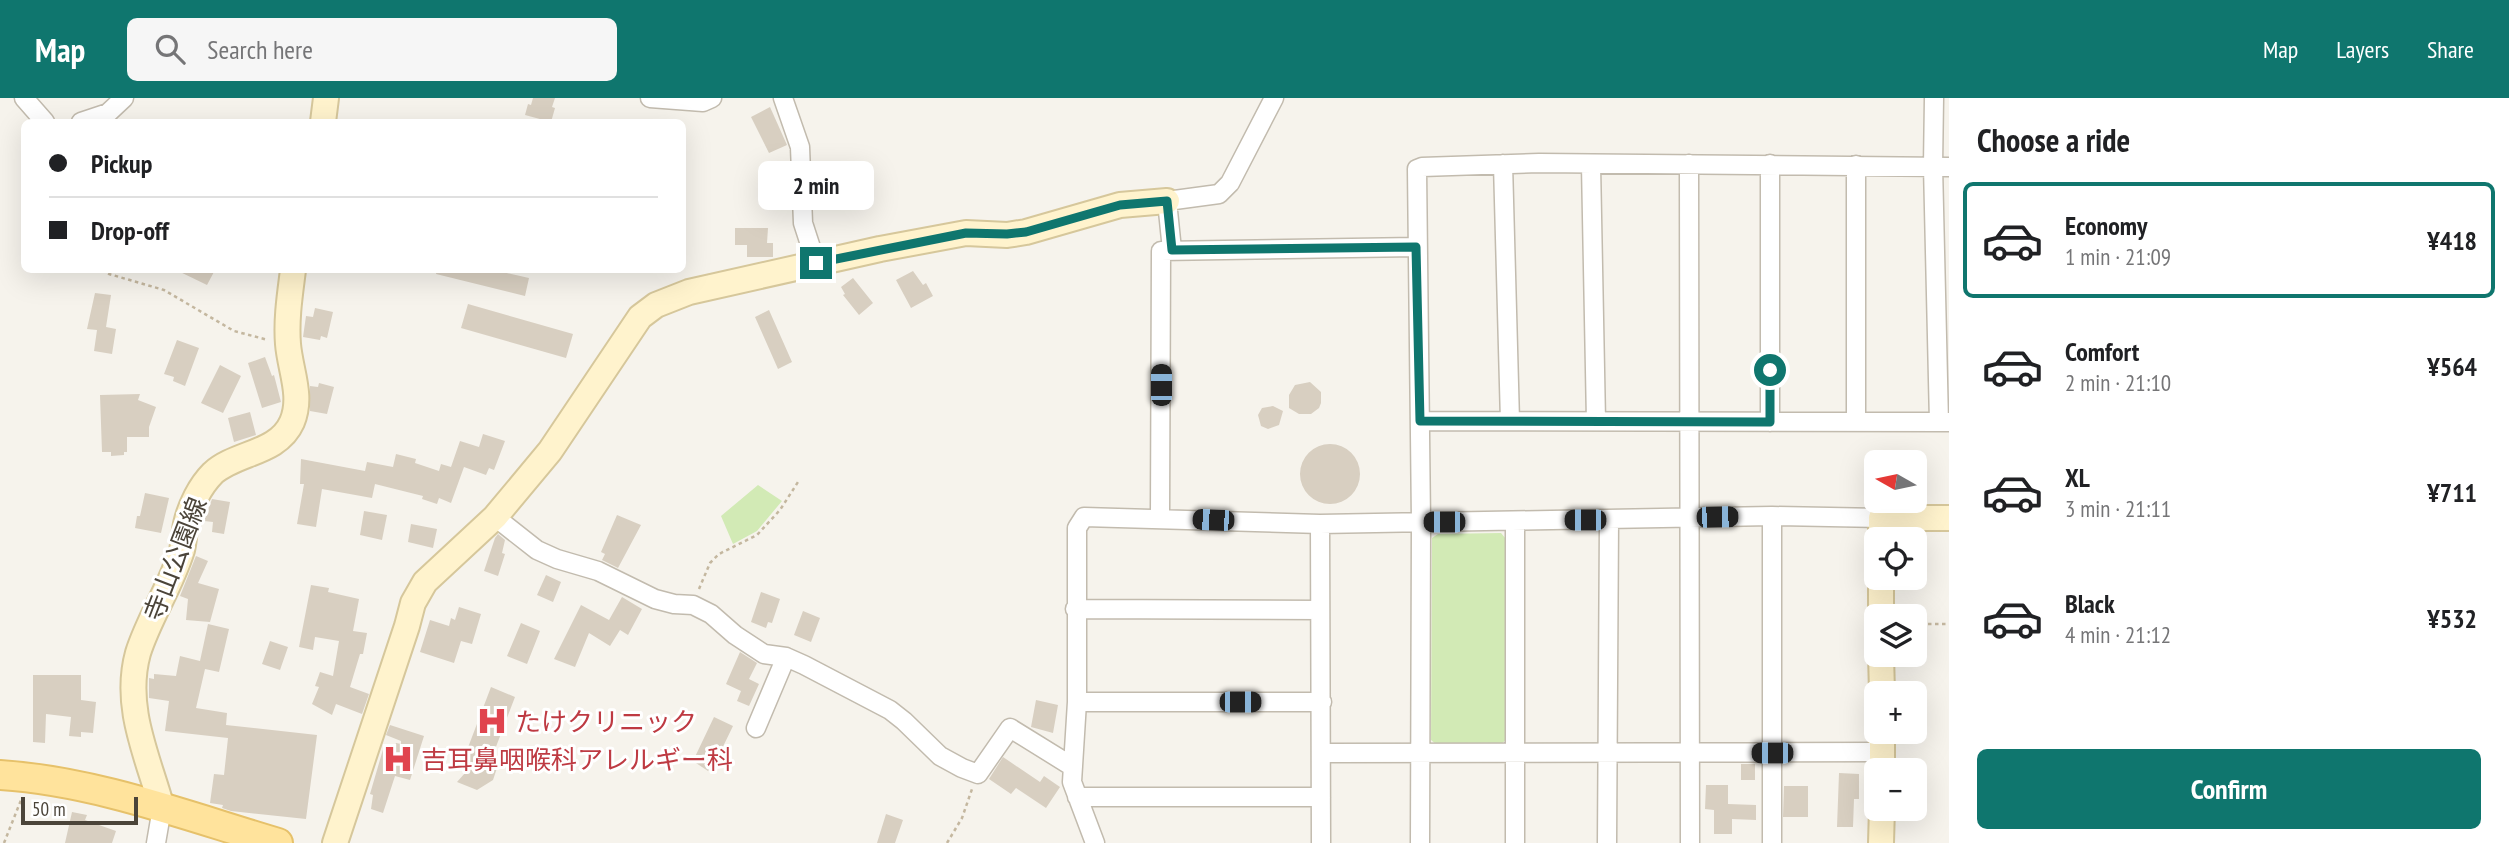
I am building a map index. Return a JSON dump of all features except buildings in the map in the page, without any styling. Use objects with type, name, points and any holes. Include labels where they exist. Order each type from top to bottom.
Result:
[{"type":"main road","points":[[0,775],[29,777],[103,791],[278,843]]},
{"type":"street","points":[[24,98],[42,119]]},
{"type":"street","points":[[90,119],[108,113],[124,98]]},
{"type":"street","points":[[323,119],[326,98]]},
{"type":"street","points":[[650,98],[703,102],[712,98]]},
{"type":"street","points":[[783,98],[800,147],[803,223],[816,263]]},
{"type":"street","points":[[335,843],[407,626],[412,603],[425,582],[495,517],[550,451],[640,317],[656,305],[689,292],[816,263],[966,233],[1026,232],[1120,205],[1219,194],[1230,183],[1274,98]]},
{"type":"street","points":[[1420,421],[1944,422],[1941,166],[1934,98]]},
{"type":"street","points":[[1420,843],[1421,522],[1417,169],[1503,164],[1941,166]]},
{"type":"street","points":[[1503,164],[1510,421]]},
{"type":"street","points":[[1689,164],[1690,843]]},
{"type":"street","points":[[1770,164],[1770,422]]},
{"type":"street","points":[[1591,165],[1597,421]]},
{"type":"street","points":[[1856,165],[1856,422]]},
{"type":"street","points":[[1167,201],[1172,250]]},
{"type":"street","points":[[1160,519],[1161,251],[1416,247]]},
{"type":"street","name":"寺山公園線","points":[[162,808],[133,708],[133,680],[138,653],[182,550],[186,522],[194,499],[205,483],[224,466],[269,445],[288,429],[293,419],[297,394],[288,345],[293,273]]},
{"type":"street","points":[[1772,516],[1772,843]]},
{"type":"street","points":[[1095,843],[1072,782],[1077,702],[1076,527],[1084,517],[1320,524],[1772,516],[1864,527]]},
{"type":"street","points":[[495,517],[537,550],[598,571],[655,599],[694,605],[764,654],[786,657],[890,710],[940,756],[962,768],[978,774],[1010,728],[1073,767]]},
{"type":"street","points":[[1893,527],[1949,518]]},
{"type":"street","points":[[1607,843],[1609,520]]},
{"type":"street","points":[[1515,521],[1515,843]]},
{"type":"street","points":[[1320,524],[1321,843]]},
{"type":"street","points":[[1075,609],[1320,610]]},
{"type":"street","points":[[756,728],[786,657]]},
{"type":"street","points":[[1077,702],[1322,702]]},
{"type":"street","points":[[1322,753],[1882,751]]},
{"type":"street","points":[[1077,797],[1321,797]]},
{"type":"street","points":[[156,843],[162,808]]},
{"type":"street","points":[[1881,843],[1882,821]]},
{"type":"path","points":[[107,273],[164,290],[234,331],[288,345]]},
{"type":"path","points":[[694,605],[710,563],[719,554],[757,535],[780,510],[798,482]]},
{"type":"path","points":[[1927,624],[1949,624]]},
{"type":"path","points":[[947,843],[962,818],[978,774]]},
{"type":"path","points":[[4,843],[29,777]]},
{"type":"green space","points":[[758,485],[782,501],[757,531],[733,544],[721,516]]},
{"type":"green space","points":[[1501,533],[1506,539],[1507,739],[1500,745],[1437,745],[1431,740],[1432,538],[1438,534]]},
{"type":"place","name":"たけクリニック","points":[[492,721]]},
{"type":"place","name":"吉耳鼻咽喉科アレルギー科","points":[[398,759]]},
{"type":"route","points":[[816,263],[880,248],[966,233],[1026,232],[1100,209],[1167,201],[1172,250],[1416,247],[1420,421],[1770,422],[1770,370]]}]
